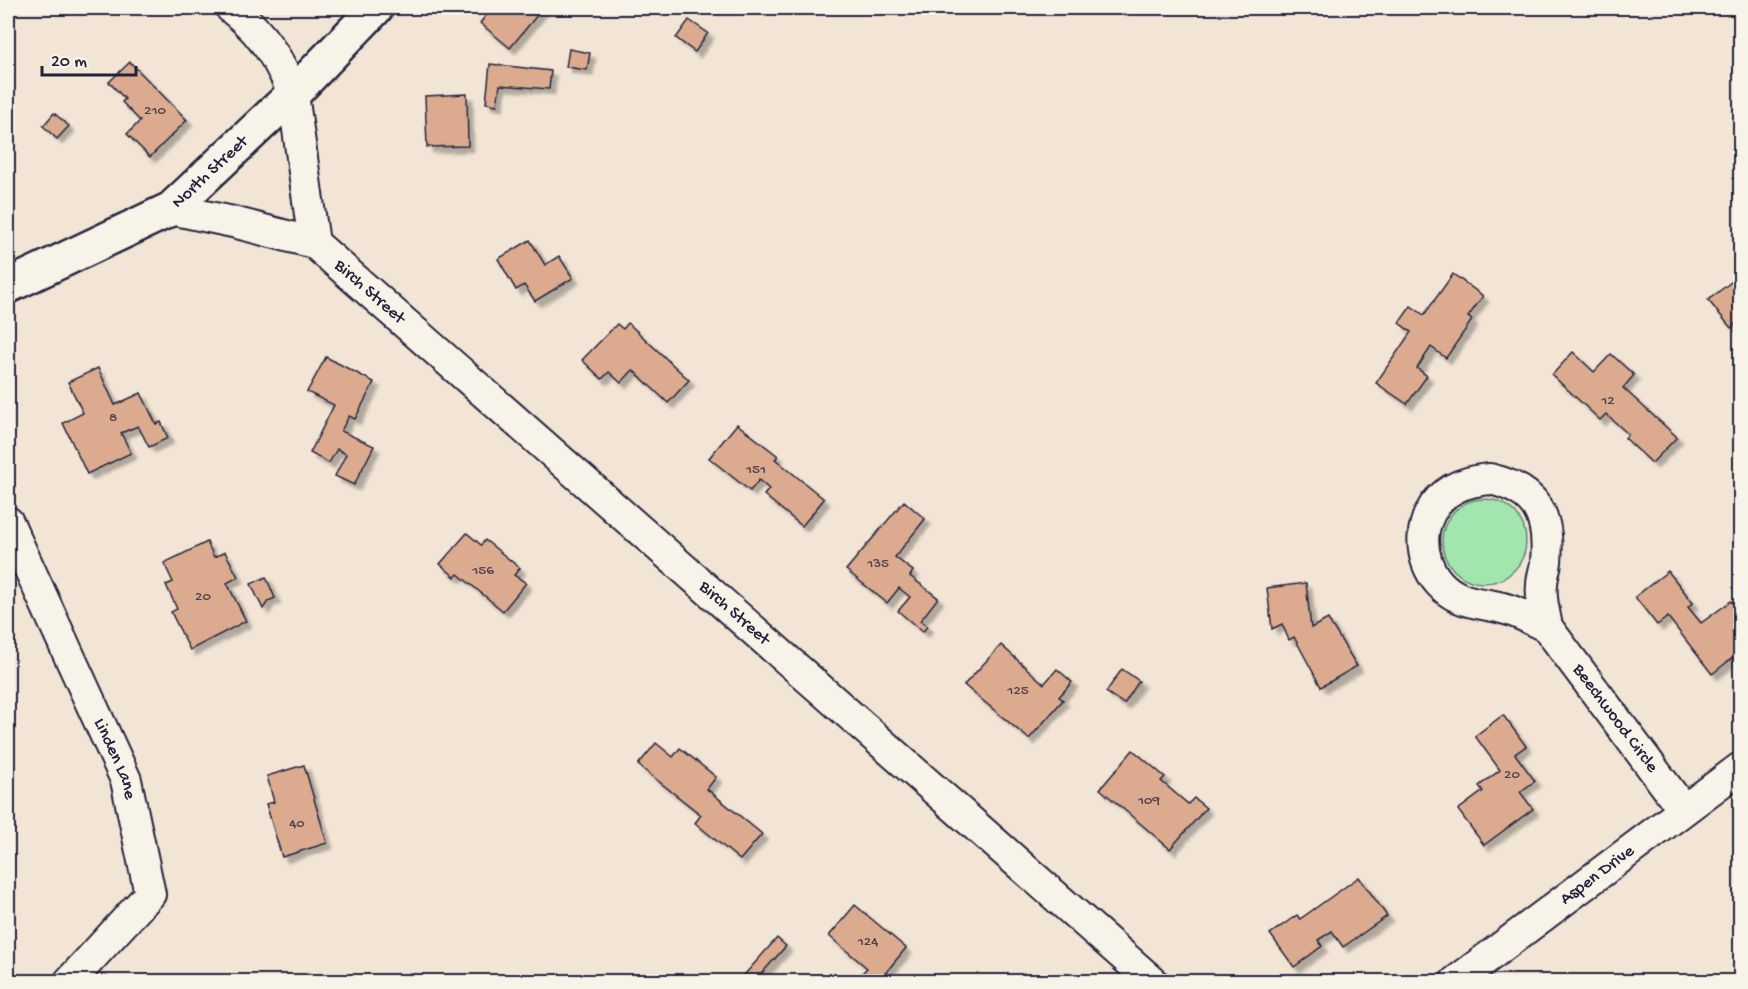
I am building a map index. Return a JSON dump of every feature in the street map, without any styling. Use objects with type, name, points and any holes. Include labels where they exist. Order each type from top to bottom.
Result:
[{"type":"main road","name":"North Street","points":[[8,286],[171,209],[293,94],[376,8]]},
{"type":"street","points":[[231,8],[244,17],[264,39],[286,74],[293,94],[314,243]]},
{"type":"street","name":"Birch Street","points":[[171,209],[314,243],[1153,981]]},
{"type":"street","name":"Beechwood Circle","points":[[1547,627],[1510,610],[1460,598],[1438,583],[1425,559],[1423,545],[1427,519],[1444,494],[1458,485],[1473,480],[1490,479],[1521,490],[1533,501],[1542,515],[1547,531],[1546,565],[1541,587],[1547,627],[1683,809]]},
{"type":"street","name":"Linden Lane","points":[[8,522],[126,780],[150,894],[69,981]]},
{"type":"street","name":"Aspen Drive","points":[[1455,981],[1740,768]]},
{"type":"green space","points":[[1484,499],[1507,506],[1519,518],[1526,541],[1519,564],[1507,576],[1484,583],[1461,576],[1449,564],[1442,541],[1449,518],[1461,506]]},
{"type":"building","points":[[492,8],[543,8],[510,48],[480,23]]},
{"type":"building","points":[[689,20],[708,33],[695,52],[676,38]]},
{"type":"building","points":[[569,49],[590,53],[587,70],[566,67]]},
{"type":"building","points":[[130,62],[187,120],[150,157],[127,134],[140,121],[122,102],[125,99],[109,82]]},
{"type":"building","points":[[490,64],[551,71],[549,89],[500,85],[497,105],[486,103]]},
{"type":"building","points":[[467,94],[468,146],[427,147],[425,96]]},
{"type":"building","points":[[54,113],[69,126],[57,139],[43,126]]},
{"type":"building","points":[[530,240],[545,265],[559,256],[573,278],[535,301],[524,285],[516,290],[498,259]]},
{"type":"building","points":[[1453,274],[1483,296],[1468,317],[1472,320],[1446,358],[1431,347],[1417,368],[1427,376],[1407,404],[1376,383],[1411,332],[1399,323],[1411,306],[1424,315]]},
{"type":"building","points":[[1740,275],[1740,319],[1731,328],[1708,300]]},
{"type":"building","points":[[628,323],[689,380],[668,403],[633,370],[621,383],[609,372],[602,379],[582,360],[617,324],[623,329]]},
{"type":"building","points":[[1573,352],[1594,372],[1611,354],[1634,375],[1623,388],[1677,437],[1652,463],[1625,438],[1628,434],[1606,414],[1600,420],[1552,375]]},
{"type":"building","points":[[326,357],[374,382],[355,419],[349,416],[341,431],[374,446],[354,485],[335,476],[346,454],[337,449],[329,463],[310,453],[334,405],[307,392]]},
{"type":"building","points":[[98,368],[115,405],[141,393],[156,424],[161,422],[168,438],[149,447],[138,426],[121,433],[131,453],[87,474],[63,423],[83,413],[68,382]]},
{"type":"building","points":[[737,424],[778,456],[775,459],[824,499],[802,526],[764,495],[769,489],[759,480],[750,491],[709,458]]},
{"type":"building","points":[[904,501],[925,519],[895,557],[913,571],[910,576],[938,598],[920,621],[927,626],[923,632],[898,611],[910,597],[899,588],[887,603],[846,570]]},
{"type":"building","points":[[467,533],[481,545],[485,540],[520,568],[514,575],[526,583],[503,611],[458,574],[455,577],[440,564]]},
{"type":"building","points":[[207,542],[214,557],[225,552],[238,577],[227,583],[246,621],[190,650],[171,612],[177,609],[166,585],[173,582],[164,563]]},
{"type":"building","points":[[1668,571],[1693,603],[1688,607],[1701,623],[1731,601],[1740,613],[1740,652],[1712,674],[1668,617],[1657,625],[1635,597]]},
{"type":"building","points":[[266,577],[275,598],[268,601],[263,609],[251,584]]},
{"type":"building","points":[[1306,583],[1311,628],[1328,619],[1357,666],[1321,687],[1294,637],[1289,640],[1282,624],[1272,629],[1267,588]]},
{"type":"building","points":[[1001,645],[1044,684],[1057,669],[1072,682],[1059,697],[1063,700],[1029,739],[964,685]]},
{"type":"building","points":[[1122,669],[1139,681],[1124,704],[1106,692]]},
{"type":"building","points":[[1503,715],[1526,746],[1515,754],[1535,781],[1520,792],[1533,809],[1484,845],[1458,810],[1483,791],[1479,786],[1500,770],[1475,736]]},
{"type":"building","points":[[656,743],[673,757],[680,748],[716,777],[707,789],[762,834],[740,860],[695,823],[701,815],[638,765]]},
{"type":"building","points":[[1133,750],[1165,777],[1161,781],[1188,804],[1194,798],[1206,808],[1170,849],[1100,789]]},
{"type":"building","points":[[304,765],[327,843],[282,857],[266,804],[274,802],[267,776]]},
{"type":"building","points":[[1359,877],[1387,916],[1343,947],[1332,931],[1318,940],[1322,946],[1294,967],[1270,934],[1297,915],[1300,919]]},
{"type":"building","points":[[855,905],[906,948],[878,982],[872,982],[862,973],[867,968],[829,936]]},
{"type":"building","points":[[777,938],[786,946],[754,982],[738,982]]}]
